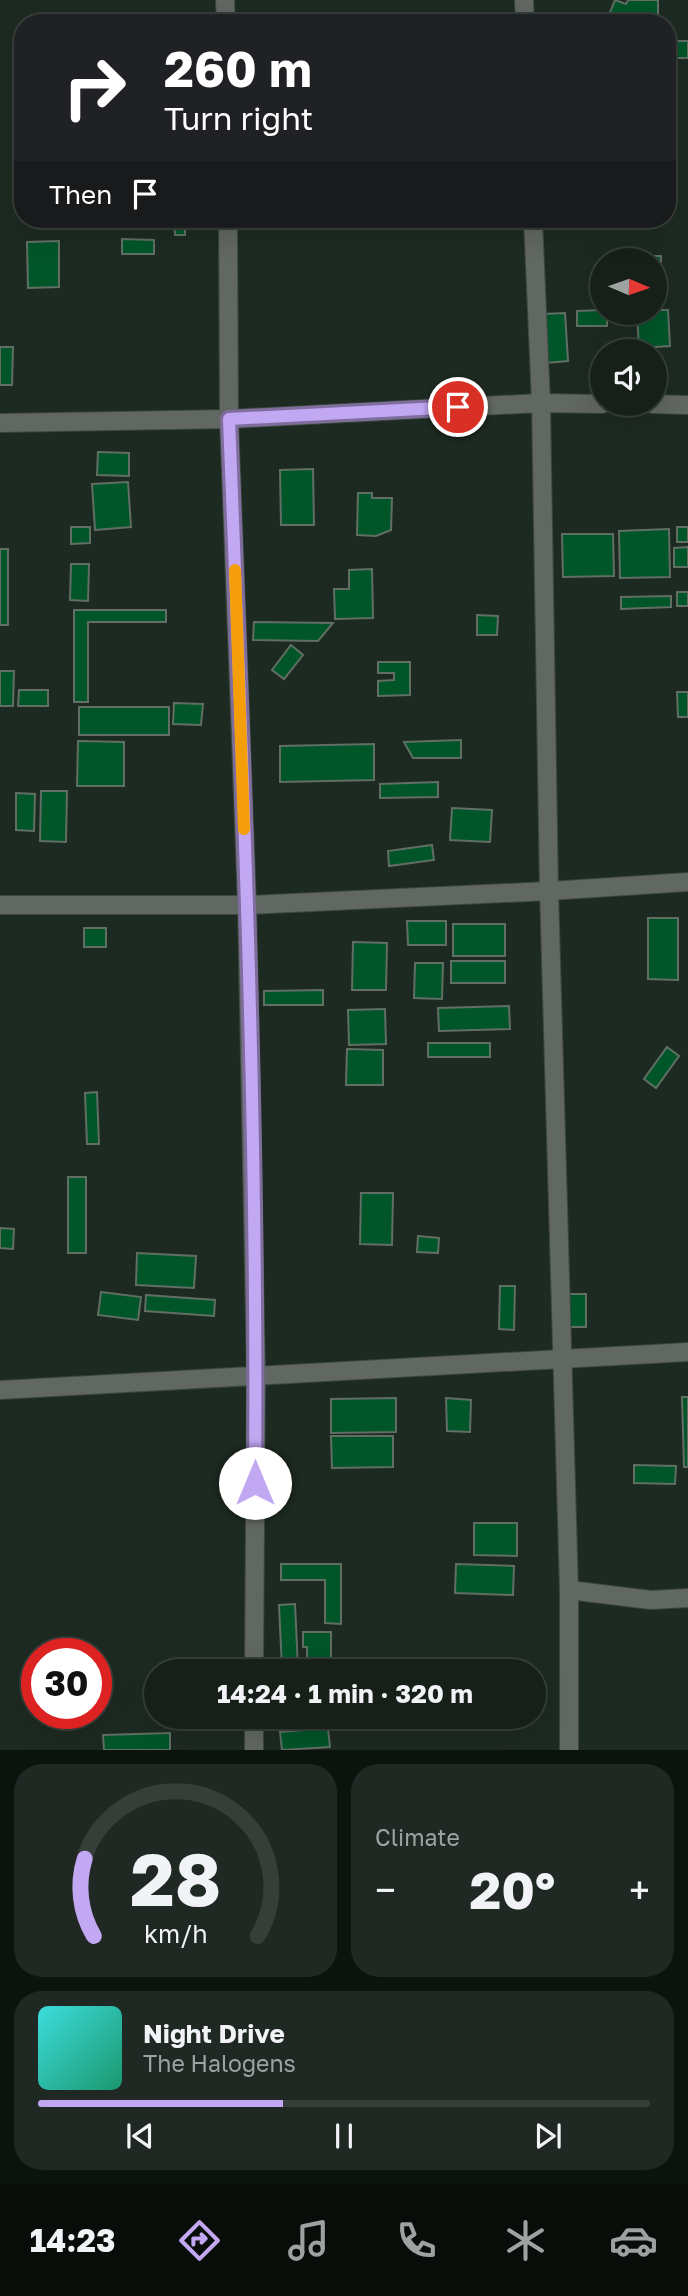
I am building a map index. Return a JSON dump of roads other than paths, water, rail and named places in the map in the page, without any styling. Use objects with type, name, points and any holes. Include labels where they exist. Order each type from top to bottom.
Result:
[{"type":"street","points":[[228,228],[229,419],[247,905],[256,1376],[254,1659]]},
{"type":"street","points":[[533,228],[541,403],[548,891],[569,1590],[569,1750]]},
{"type":"street","points":[[0,423],[229,419],[541,403],[590,404]]},
{"type":"street","points":[[667,404],[688,405]]},
{"type":"street","points":[[0,905],[247,905],[688,882]]},
{"type":"street","points":[[0,1390],[688,1352]]},
{"type":"street","points":[[569,1590],[651,1600],[688,1598]]},
{"type":"street","points":[[254,1729],[254,1750]]}]
